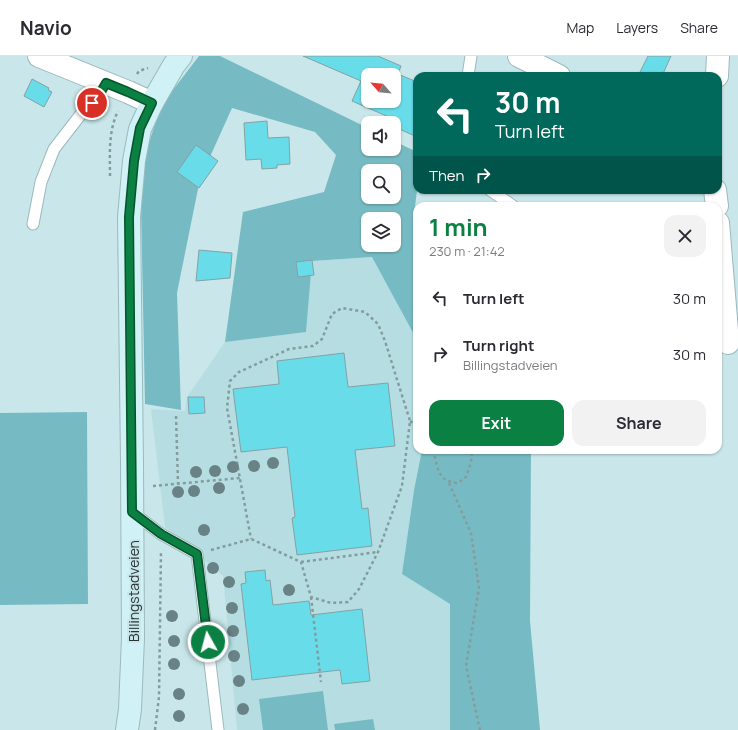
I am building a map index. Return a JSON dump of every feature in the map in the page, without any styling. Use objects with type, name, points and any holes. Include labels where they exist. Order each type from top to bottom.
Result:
[{"type":"main road","name":"Billingstadveien","points":[[127,730],[130,709],[133,638],[129,217],[134,161],[140,128],[152,103],[174,65],[181,56]]},
{"type":"street","points":[[39,56],[152,103]]},
{"type":"street","points":[[519,56],[551,72]]},
{"type":"street","points":[[717,72],[718,56]]},
{"type":"street","points":[[722,271],[728,343]]},
{"type":"lane","points":[[469,72],[471,56]]},
{"type":"lane","points":[[33,224],[41,182],[54,148],[86,109],[98,97],[106,83]]},
{"type":"lane","points":[[496,194],[507,202]]},
{"type":"lane","points":[[132,512],[161,534],[197,554],[218,730]]},
{"type":"path","points":[[251,539],[227,408],[230,381],[239,372],[289,349],[313,346],[322,339],[332,314],[342,308],[365,312],[378,324],[385,341],[410,421],[402,486],[378,552],[359,590],[348,602],[331,603],[311,597]]},
{"type":"path","points":[[176,416],[178,484]]},
{"type":"path","points":[[434,454],[440,475],[449,483],[471,533],[479,588],[466,666],[480,730]]},
{"type":"path","points":[[449,483],[458,484],[466,477],[471,462],[472,454]]},
{"type":"path","points":[[146,487],[240,478]]},
{"type":"path","points":[[155,730],[159,697],[161,534]]},
{"type":"path","points":[[197,554],[251,539],[302,562],[378,552]]},
{"type":"path","points":[[302,562],[311,597],[321,682]]},
{"type":"shaded area","points":[[199,56],[220,56],[361,125],[361,156],[401,156],[401,144],[413,150],[413,194],[417,194],[416,202],[413,202],[413,333],[372,257],[312,261],[306,332],[225,342],[243,212],[324,192],[336,155],[315,132],[232,108],[200,179],[177,293],[181,410],[145,404],[141,207],[143,164],[163,103]]},
{"type":"shaded area","points":[[373,257],[413,332],[413,454],[421,454],[414,490],[402,574],[450,604],[450,730],[237,730],[223,576],[165,527],[151,409],[185,411],[187,397],[225,342],[305,332],[312,261]]},
{"type":"shaded area","points":[[87,412],[88,604],[0,605],[0,413]]},
{"type":"shaded area","points":[[421,454],[531,454],[530,621],[540,730],[450,730],[450,604],[402,574],[414,490]]},
{"type":"shaded area","points":[[323,691],[328,730],[263,730],[259,699]]},
{"type":"shaded area","points":[[373,719],[375,730],[335,730],[334,724]]},
{"type":"building","points":[[303,56],[378,56],[401,66],[400,68],[361,68],[361,81]]},
{"type":"building","points":[[648,56],[671,56],[664,72],[640,72]]},
{"type":"building","points":[[401,75],[413,80],[413,135],[401,130],[401,116],[386,116],[368,108],[401,108]]},
{"type":"building","points":[[32,79],[49,88],[48,90],[52,92],[44,107],[24,96]]},
{"type":"building","points":[[361,81],[361,105],[352,101]]},
{"type":"building","points":[[267,121],[268,138],[289,137],[290,164],[277,165],[277,168],[262,169],[261,159],[246,160],[244,123]]},
{"type":"building","points":[[196,145],[218,161],[199,188],[177,172]]},
{"type":"building","points":[[199,250],[232,253],[230,278],[196,281]]},
{"type":"building","points":[[312,260],[314,275],[298,277],[296,262]]},
{"type":"building","points":[[344,353],[348,387],[388,383],[395,446],[355,450],[362,509],[368,508],[372,546],[297,555],[292,518],[295,517],[287,447],[241,452],[233,389],[279,384],[277,361]]},
{"type":"building","points":[[188,397],[204,397],[205,413],[189,414]]},
{"type":"building","points":[[265,570],[266,581],[270,580],[273,605],[309,601],[311,615],[362,609],[370,681],[342,684],[340,670],[252,680],[241,584],[246,583],[245,572]]},
{"type":"route","points":[[92,103],[98,97],[106,83],[152,103],[140,128],[134,161],[129,217],[132,512],[161,534],[197,554],[208,642]]}]
